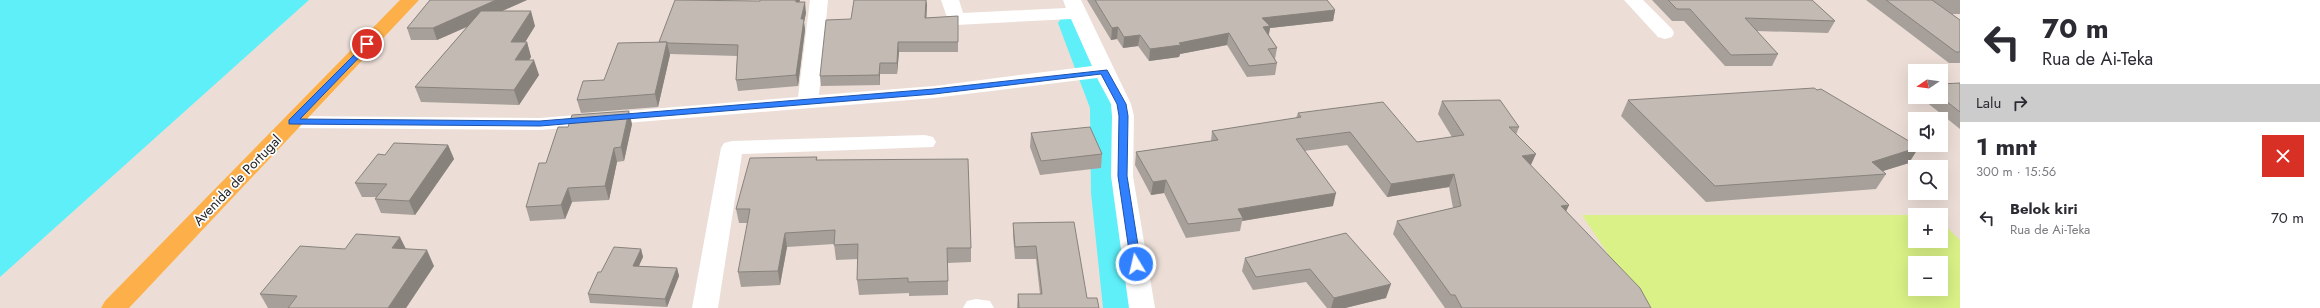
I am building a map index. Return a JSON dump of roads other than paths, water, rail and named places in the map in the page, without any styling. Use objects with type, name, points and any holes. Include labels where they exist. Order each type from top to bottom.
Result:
[{"type":"main road","name":"Avenida de Portugal","points":[[114,308],[410,0]]},
{"type":"street","points":[[808,102],[819,0]]},
{"type":"street","points":[[950,0],[956,19],[1074,6],[1121,104],[1123,116],[1122,176],[1142,308]]},
{"type":"street","points":[[1633,0],[1665,33]]},
{"type":"street","points":[[292,122],[540,124],[934,92],[1104,71]]},
{"type":"street","points":[[705,308],[732,148],[924,142]]},
{"type":"street","points":[[976,308],[981,308]]},
{"type":"water","points":[[0,0],[309,0],[0,277]]},
{"type":"waterway","points":[[1071,23],[1105,108],[1107,193],[1121,308]]}]
